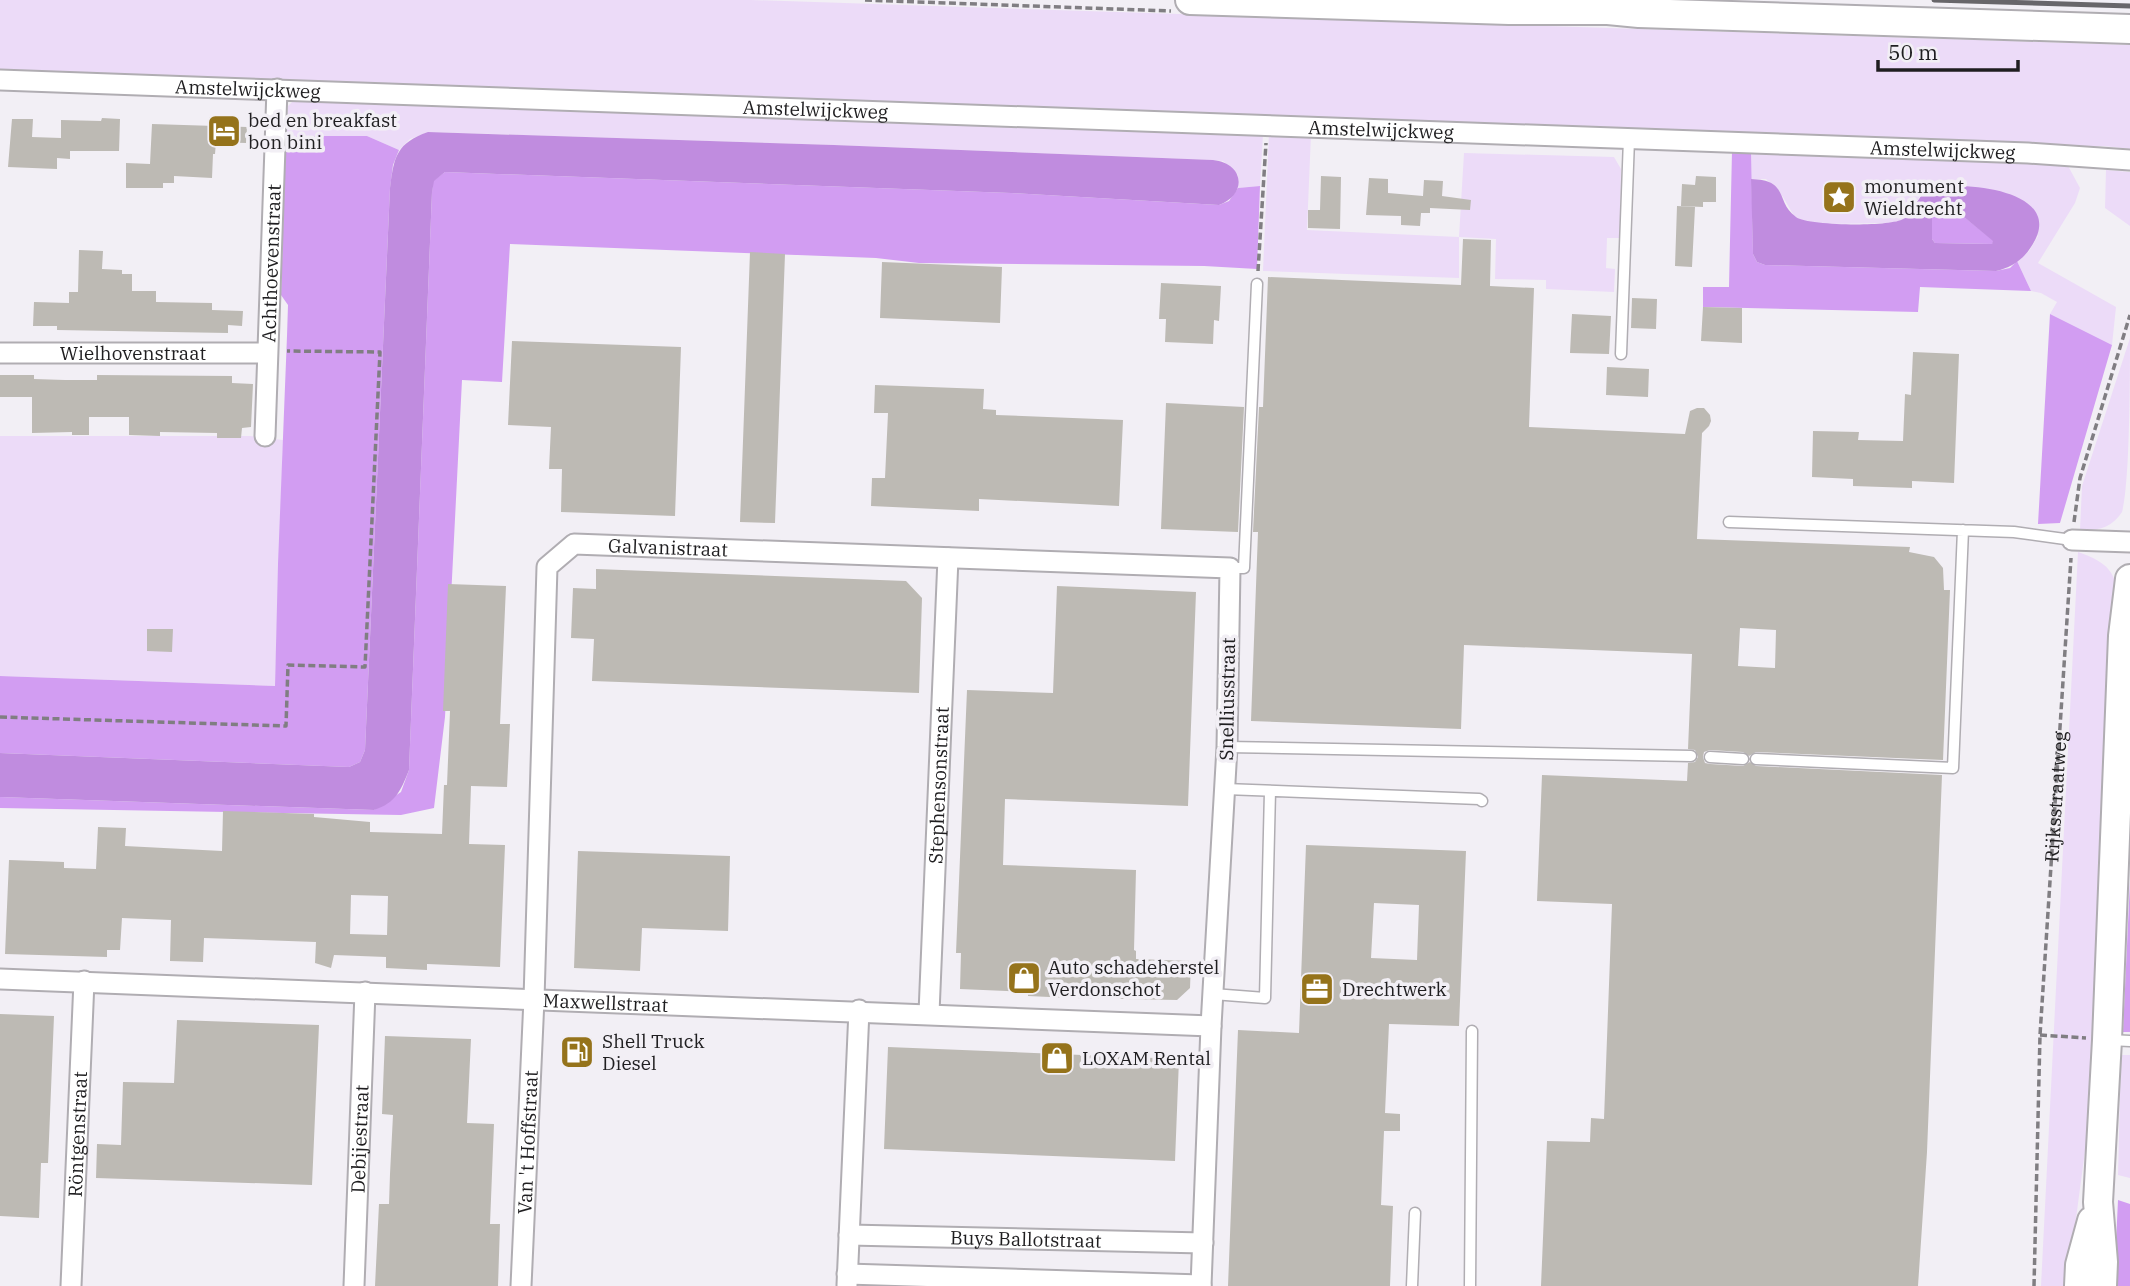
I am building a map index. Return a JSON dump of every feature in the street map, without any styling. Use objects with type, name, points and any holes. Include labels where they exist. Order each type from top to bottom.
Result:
[{"type":"street","points":[[1190,0],[1509,10],[1608,10],[2130,29]]},
{"type":"street","name":"Amstelwijckweg","points":[[0,80],[2028,153],[2130,160]]},
{"type":"street","name":"Achthoevenstraat","points":[[265,436],[277,89]]},
{"type":"street","name":"Wielhovenstraat","points":[[0,353],[267,353]]},
{"type":"street","points":[[2073,540],[2130,542]]},
{"type":"street","name":"Galvanistraat","points":[[534,999],[547,567],[574,544],[1230,568]]},
{"type":"street","name":"Stephensonstraat","points":[[929,1013],[948,558]]},
{"type":"street","name":"Snelliusstraat","points":[[1201,1286],[1211,1026],[1227,747],[1230,568]]},
{"type":"street","points":[[2079,1286],[2080,1265],[2098,1202],[2118,1040],[2123,636],[2130,579]]},
{"type":"street","name":"Maxwellstraat","points":[[0,979],[859,1010],[1211,1026]]},
{"type":"street","name":"Röntgenstraat","points":[[71,1286],[84,981]]},
{"type":"street","name":"Debijestraat","points":[[354,1286],[365,992]]},
{"type":"street","name":"Van 't Hoffstraat","points":[[522,1286],[534,999]]},
{"type":"street","name":"Buys Ballotstraat","points":[[859,1010],[847,1280],[1201,1286]]},
{"type":"street","points":[[2098,1202],[2103,1262],[2102,1286]]},
{"type":"street","name":"Buys Ballotstraat","points":[[849,1235],[1203,1243]]},
{"type":"lane","points":[[1621,354],[1629,139]]},
{"type":"lane","points":[[1230,568],[1244,568],[1257,284]]},
{"type":"lane","points":[[1729,522],[2014,532],[2073,540]]},
{"type":"lane","points":[[1756,760],[1953,768],[1963,530]]},
{"type":"lane","points":[[1227,747],[1691,756]]},
{"type":"lane","points":[[1710,757],[1743,759]]},
{"type":"lane","points":[[1225,789],[1482,801]]},
{"type":"lane","points":[[1213,994],[1265,998],[1270,791]]},
{"type":"lane","points":[[1470,1286],[1472,1031]]},
{"type":"lane","points":[[1412,1286],[1415,1213]]},
{"type":"path","points":[[1257,284],[1266,126]]},
{"type":"path","name":"Rijksstraatweg","points":[[2034,1286],[2040,1035],[2075,505],[2080,478],[2130,315]]},
{"type":"path","name":"Achthoevenstraat","points":[[0,717],[286,726],[288,665],[365,667],[380,352],[267,353]]},
{"type":"path","points":[[2040,1035],[2118,1040]]},
{"type":"shaded area","points":[[0,0],[751,0],[2130,45],[2130,149],[0,72]]},
{"type":"shaded area","points":[[295,99],[1263,134],[1260,186],[1238,188],[1238,175],[1223,161],[1213,160],[429,132],[410,139],[399,150],[367,136],[286,136],[288,106]]},
{"type":"shaded area","points":[[428,132],[1213,160],[1231,167],[1236,173],[1238,187],[1235,194],[1219,205],[1011,193],[445,172],[434,181],[432,192],[409,770],[397,795],[388,804],[374,810],[0,797],[0,753],[349,767],[360,762],[365,750],[390,188],[393,167],[403,146]]},
{"type":"shaded area","points":[[1269,133],[1311,134],[1307,230],[1459,237],[1459,278],[1263,271]]},
{"type":"shaded area","points":[[286,136],[367,136],[399,150],[393,165],[390,188],[365,750],[360,762],[349,767],[0,753],[0,676],[275,686],[288,305],[281,295]]},
{"type":"shaded area","points":[[1732,151],[1751,152],[1753,254],[1757,262],[1765,265],[1996,271],[2010,268],[2017,261],[2031,291],[1920,287],[1918,312],[1703,307],[1703,287],[1729,287]]},
{"type":"shaded area","points":[[1751,152],[2067,164],[2080,188],[2075,203],[2038,263],[2116,307],[2112,345],[2050,314],[2057,302],[2031,291],[2017,261],[2029,251],[2038,236],[1926,189],[1902,220],[1890,223],[1805,222],[1794,216],[1783,197],[1766,179],[1751,179]]},
{"type":"shaded area","points":[[1464,153],[1614,157],[1621,169],[1620,238],[1607,238],[1606,268],[1615,269],[1614,292],[1546,289],[1546,280],[1495,279],[1496,239],[1459,237]]},
{"type":"shaded area","points":[[2106,170],[2130,172],[2130,226],[2105,208]]},
{"type":"shaded area","points":[[445,172],[1011,193],[1219,205],[1229,201],[1238,188],[1260,186],[1257,269],[919,263],[876,258],[510,244],[502,382],[462,380],[445,717],[434,808],[401,815],[0,808],[0,797],[374,810],[401,792],[409,770],[432,192],[433,181]]},
{"type":"shaded area","points":[[1751,179],[1772,183],[1796,217],[1816,222],[1895,222],[1906,216],[1926,189],[1962,186],[2006,193],[2024,201],[2036,212],[2039,227],[2024,256],[2011,266],[1996,271],[1765,265],[1757,262],[1753,254]],"holes":[[[1935,211],[1958,212],[1993,241],[1992,244],[1935,243],[1932,239],[1932,214]]]},
{"type":"shaded area","points":[[1935,211],[1958,212],[1994,241],[1992,244],[1935,243],[1932,239],[1932,214]]},
{"type":"shaded area","points":[[2050,314],[2112,345],[2060,523],[2038,524]]},
{"type":"shaded area","points":[[2130,338],[2128,455],[2122,512],[2114,522],[2104,527],[2080,530],[2082,486]]},
{"type":"shaded area","points":[[0,436],[250,436],[283,440],[275,686],[0,676]]},
{"type":"shaded area","points":[[2078,552],[2105,566],[2112,574],[2116,593],[2096,938],[2095,1076],[2067,1286],[2041,1286]]},
{"type":"shaded area","points":[[2130,881],[2130,1032],[2123,1032]]},
{"type":"shaded area","points":[[2121,1055],[2130,1055],[2130,1178],[2118,1175]]},
{"type":"shaded area","points":[[2118,1200],[2130,1204],[2130,1286],[2114,1286]]},
{"type":"building","points":[[102,118],[120,119],[119,151],[70,151],[70,159],[57,158],[57,169],[8,167],[12,119],[33,119],[32,137],[61,138],[61,120],[101,121]]},
{"type":"building","points":[[152,124],[247,127],[246,143],[216,142],[212,178],[174,176],[174,183],[163,183],[163,188],[126,188],[126,163],[150,164]]},
{"type":"building","points":[[1321,176],[1341,177],[1340,229],[1308,228],[1308,210],[1320,210]]},
{"type":"building","points":[[1696,176],[1716,177],[1716,202],[1703,202],[1703,207],[1681,206],[1682,184],[1695,185]]},
{"type":"building","points":[[1369,178],[1388,179],[1388,193],[1423,196],[1424,180],[1443,181],[1442,196],[1471,200],[1470,210],[1430,208],[1430,213],[1421,213],[1420,226],[1401,225],[1401,216],[1366,215]]},
{"type":"building","points":[[1677,206],[1695,207],[1692,267],[1675,266]]},
{"type":"building","points":[[1463,239],[1491,240],[1490,286],[1534,288],[1529,427],[1685,434],[1690,411],[1704,408],[1711,421],[1702,433],[1697,539],[1910,547],[1909,552],[1934,557],[1943,568],[1944,590],[1950,590],[1943,760],[1756,752],[1749,756],[1743,752],[1710,750],[1704,752],[1703,757],[1705,763],[1710,764],[1743,766],[1750,762],[1756,766],[1942,775],[1927,1152],[1918,1286],[1541,1286],[1547,1141],[1590,1142],[1591,1118],[1604,1119],[1612,904],[1537,901],[1542,775],[1687,781],[1688,763],[1695,762],[1698,757],[1695,750],[1688,749],[1692,654],[1464,645],[1461,729],[1251,721],[1258,532],[1253,532],[1259,407],[1263,407],[1268,277],[1461,285]],"holes":[[[1740,628],[1776,630],[1775,668],[1738,666]]]},
{"type":"building","points":[[79,250],[103,251],[102,269],[122,270],[122,274],[132,274],[132,291],[156,291],[156,302],[212,303],[212,310],[243,311],[242,326],[228,325],[228,333],[57,330],[57,326],[33,326],[34,302],[69,303],[69,292],[78,292]]},
{"type":"building","points":[[750,252],[785,254],[775,523],[740,522]]},
{"type":"building","points":[[882,262],[1002,267],[1000,323],[880,318]]},
{"type":"building","points":[[1161,283],[1221,286],[1219,321],[1214,320],[1213,344],[1165,342],[1166,319],[1159,319]]},
{"type":"building","points":[[1632,298],[1657,299],[1656,329],[1631,328]]},
{"type":"building","points":[[1703,307],[1742,308],[1742,343],[1701,341]]},
{"type":"building","points":[[1572,314],[1611,316],[1609,354],[1570,353]]},
{"type":"building","points":[[512,341],[681,347],[675,516],[561,512],[562,469],[549,469],[551,427],[508,425]]},
{"type":"building","points":[[1913,352],[1959,354],[1954,483],[1912,481],[1912,488],[1853,486],[1853,479],[1812,477],[1813,431],[1859,432],[1858,440],[1903,441],[1905,394],[1911,395]]},
{"type":"building","points":[[1607,367],[1649,369],[1648,397],[1606,395]]},
{"type":"building","points":[[0,375],[34,375],[34,379],[65,380],[97,380],[97,375],[232,376],[232,383],[253,384],[251,427],[242,428],[241,438],[217,438],[217,433],[160,432],[160,436],[129,435],[129,417],[89,417],[89,435],[72,435],[72,432],[32,433],[32,397],[0,397]]},
{"type":"building","points":[[875,385],[984,389],[983,409],[996,410],[996,415],[1123,420],[1119,506],[979,499],[979,511],[871,506],[872,478],[885,478],[888,413],[874,413]]},
{"type":"building","points":[[1166,403],[1244,407],[1238,532],[1161,529]]},
{"type":"building","points":[[596,569],[906,581],[922,598],[919,693],[592,681],[594,639],[571,638],[573,588],[596,589]]},
{"type":"building","points":[[448,584],[506,586],[500,724],[510,724],[507,787],[471,786],[469,844],[505,845],[500,967],[427,964],[427,970],[386,968],[386,957],[334,955],[331,968],[315,963],[316,942],[204,938],[203,962],[170,961],[171,920],[122,918],[120,950],[107,950],[107,957],[5,954],[9,860],[64,862],[64,868],[96,869],[98,827],[126,828],[125,846],[222,851],[223,811],[314,814],[314,817],[370,822],[370,832],[442,834],[450,711],[443,711]],"holes":[[[351,895],[388,896],[387,935],[350,934]]]},
{"type":"building","points":[[1057,586],[1196,592],[1188,806],[1005,799],[1003,865],[1136,870],[1136,959],[1191,961],[1190,988],[1177,1000],[1028,996],[1028,992],[960,989],[961,953],[956,953],[967,690],[1053,693]]},
{"type":"building","points":[[147,629],[173,629],[172,652],[147,651]]},
{"type":"building","points":[[1306,845],[1466,851],[1459,1026],[1389,1024],[1385,1113],[1400,1114],[1400,1131],[1384,1131],[1381,1205],[1393,1206],[1390,1286],[1228,1286],[1238,1030],[1299,1033]],"holes":[[[1374,903],[1419,905],[1417,960],[1371,958]]]},
{"type":"building","points":[[578,851],[730,856],[728,931],[642,928],[640,971],[574,968]]},
{"type":"building","points":[[0,1014],[54,1016],[48,1163],[41,1163],[39,1218],[0,1216]]},
{"type":"building","points":[[177,1020],[319,1025],[312,1185],[96,1178],[97,1144],[121,1145],[123,1082],[174,1083]]},
{"type":"building","points":[[385,1036],[471,1039],[467,1123],[494,1124],[490,1224],[500,1224],[498,1286],[375,1286],[379,1204],[389,1204],[393,1115],[382,1114]]},
{"type":"building","points":[[888,1047],[1179,1059],[1175,1161],[884,1149]]},
{"type":"railway","points":[[1934,0],[2130,6]]},
{"type":"place","name":"bed en breakfast bon bini","points":[[224,131]]},
{"type":"place","name":"monument Wieldrecht","points":[[1839,197]]},
{"type":"place","name":"Auto schadeherstel Verdonschot","points":[[1024,978]]},
{"type":"place","name":"Drechtwerk","points":[[1317,989]]},
{"type":"place","name":"Shell Truck Diesel","points":[[577,1052]]},
{"type":"place","name":"LOXAM Rental","points":[[1057,1058]]}]
